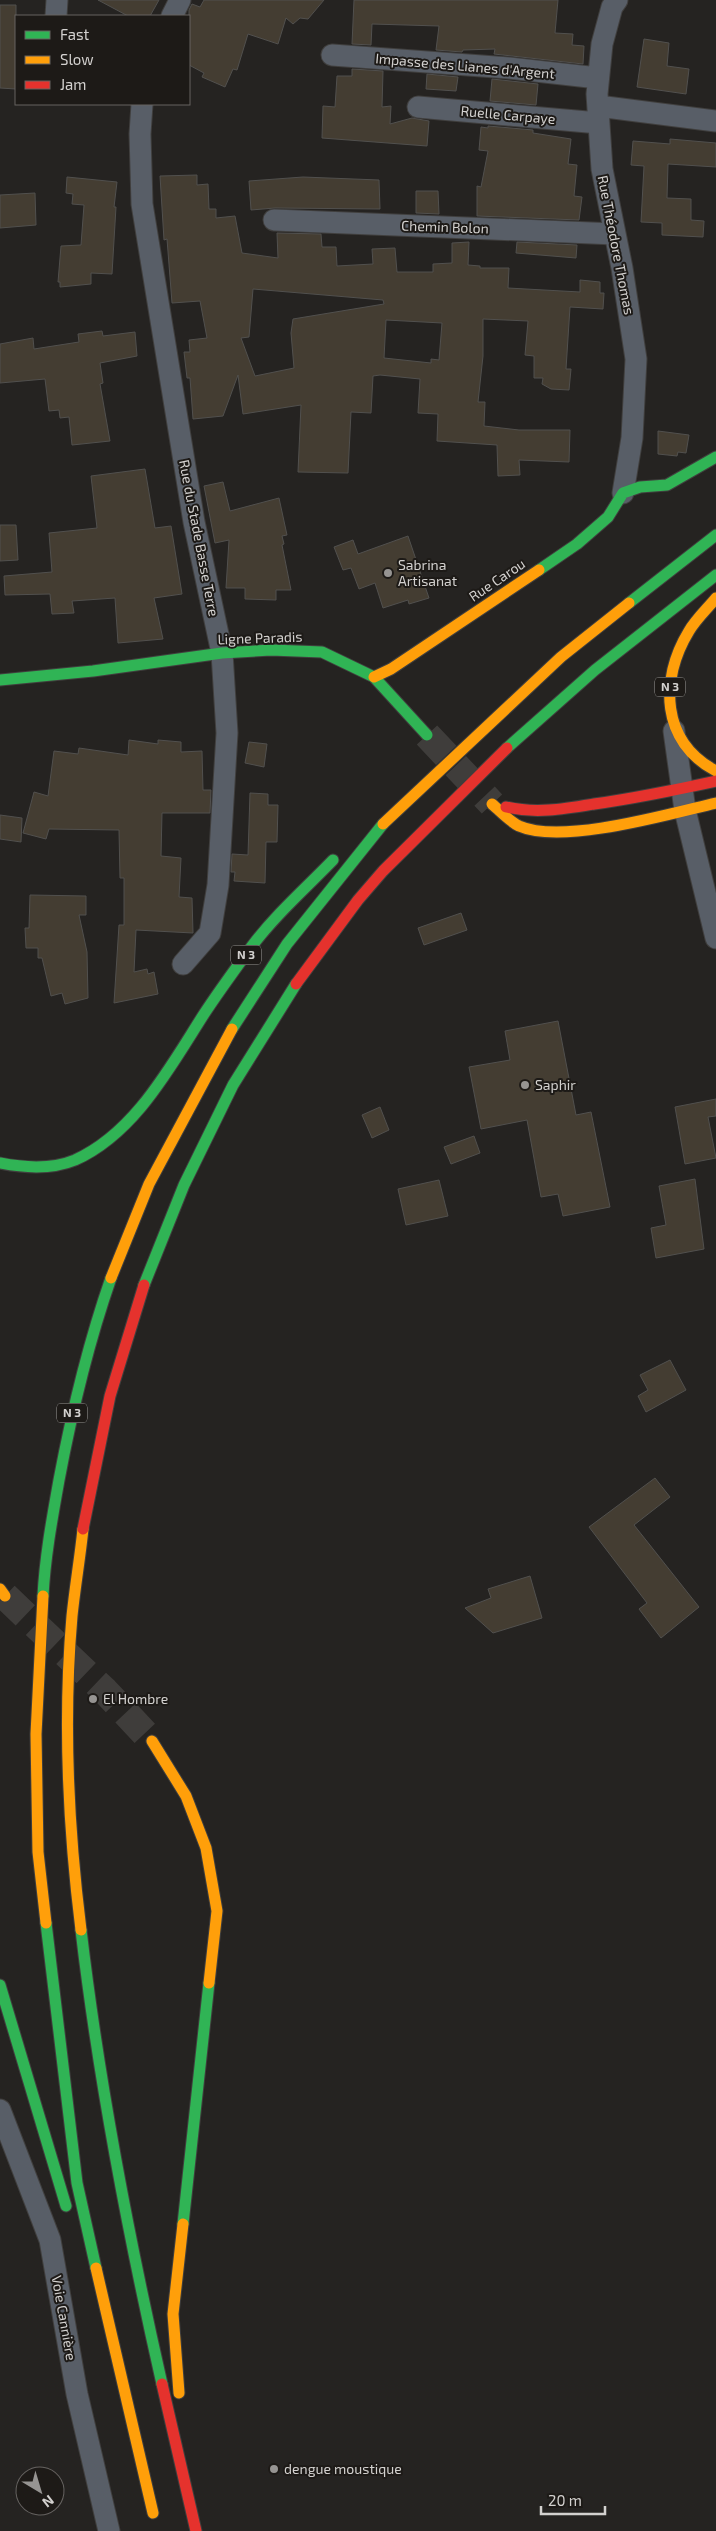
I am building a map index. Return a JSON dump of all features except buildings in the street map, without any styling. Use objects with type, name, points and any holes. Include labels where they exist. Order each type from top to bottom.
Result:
[{"type":"main road","points":[[623,492],[640,487],[666,485],[716,457]]},
{"type":"main road","name":"Rue Carou","points":[[374,677],[391,669],[577,544],[608,517],[623,492]]},
{"type":"main road","name":"N 3","points":[[363,831],[458,746],[561,658],[716,535]]},
{"type":"main road","name":"N 3","points":[[196,2531],[118,2179],[89,2009],[71,1844],[67,1729],[70,1644],[80,1548],[119,1359],[141,1290],[174,1206],[216,1118],[264,1030],[358,900],[412,840],[518,737],[581,681],[716,575]]},
{"type":"main road","name":"N 3","points":[[716,598],[685,636],[671,675],[670,707],[679,738],[696,760],[716,771]]},
{"type":"main road","name":"Ligne Paradis","points":[[0,680],[93,671],[222,653],[271,650],[322,652],[374,677],[427,735]]},
{"type":"main road","name":"Ligne Paradis","points":[[30,689],[93,671]]},
{"type":"main road","name":"N 3","points":[[80,2251],[133,2431],[154,2518],[77,2183],[38,1852],[36,1734],[45,1555],[67,1440],[86,1357],[111,1279],[149,1184],[234,1025],[287,944],[382,825],[496,715]]},
{"type":"main road","points":[[716,781],[556,810],[526,812],[492,804],[520,826],[555,833],[593,828],[716,804]]},
{"type":"main road","points":[[685,810],[696,796],[716,792]]},
{"type":"main road","name":"N 3","points":[[0,1163],[22,1168],[45,1168],[76,1160],[107,1140],[136,1111],[174,1062],[219,992],[254,944],[342,851]]},
{"type":"main road","points":[[152,1740],[186,1796],[206,1848],[216,1911],[173,2314],[187,2492]]},
{"type":"main road","points":[[0,1985],[71,2222]]},
{"type":"street","points":[[56,15],[57,0]]},
{"type":"street","points":[[172,15],[180,0]]},
{"type":"street","name":"Rue Théodore Thomas","points":[[617,0],[612,7],[602,44],[598,78],[598,115],[602,169],[636,359],[632,438],[623,492]]},
{"type":"street","name":"Impasse des Lianes d'Argent","points":[[332,55],[509,68],[598,78]]},
{"type":"street","name":"Rue du Stade Basse Terre","points":[[142,105],[140,134],[142,204],[194,522],[222,653],[228,733],[218,885],[210,933],[183,964]]},
{"type":"street","name":"Ruelle Carpaye","points":[[418,107],[716,121]]},
{"type":"street","name":"Chemin Bolon","points":[[274,220],[615,234]]},
{"type":"street","points":[[670,707],[684,788],[685,810],[716,938]]},
{"type":"street","name":"Voie Cannière","points":[[0,2110],[50,2240],[77,2394],[109,2531]]},
{"type":"tunnel","points":[[427,735],[492,804]]},
{"type":"tunnel","points":[[5,1596],[105,1691],[152,1741]]},
{"type":"traffic: fast","points":[[539,570],[577,544],[608,517],[623,493],[640,487],[667,485],[716,457]]},
{"type":"traffic: fast","points":[[629,603],[716,535]]},
{"type":"traffic: fast","points":[[507,748],[595,670],[716,575]]},
{"type":"traffic: fast","points":[[0,680],[93,671],[222,653],[271,650],[322,652],[374,677],[427,735]]},
{"type":"traffic: fast","points":[[232,1029],[287,944],[383,824]]},
{"type":"traffic: fast","points":[[0,1163],[38,1167],[66,1163],[96,1148],[116,1133],[149,1097],[261,934],[333,860]]},
{"type":"traffic: fast","points":[[144,1285],[184,1185],[233,1085],[296,984]]},
{"type":"traffic: fast","points":[[43,1596],[51,1524],[69,1429],[81,1378],[111,1278]]},
{"type":"traffic: fast","points":[[46,1923],[77,2183],[96,2268]]},
{"type":"traffic: fast","points":[[81,1930],[96,2044],[116,2158],[162,2384]]},
{"type":"traffic: fast","points":[[183,2224],[209,1983]]},
{"type":"traffic: fast","points":[[0,1985],[66,2206]]},
{"type":"traffic: slow","points":[[374,677],[391,669],[539,570]]},
{"type":"traffic: slow","points":[[716,598],[698,618],[679,650],[673,669],[670,689],[671,709],[675,727],[684,744],[698,759],[716,771]]},
{"type":"traffic: slow","points":[[383,824],[561,657],[629,603]]},
{"type":"traffic: slow","points":[[492,804],[508,819],[519,826],[538,831],[561,832],[616,826],[716,803]]},
{"type":"traffic: slow","points":[[111,1278],[149,1184],[232,1029]]},
{"type":"traffic: slow","points":[[81,1930],[70,1812],[67,1734],[72,1616],[83,1529]]},
{"type":"traffic: slow","points":[[0,1589],[5,1596]]},
{"type":"traffic: slow","points":[[43,1596],[36,1734],[38,1852],[46,1923]]},
{"type":"traffic: slow","points":[[152,1741],[186,1796],[206,1848],[217,1911],[209,1983]]},
{"type":"traffic: slow","points":[[179,2393],[173,2314],[183,2224]]},
{"type":"traffic: slow","points":[[96,2268],[153,2513]]},
{"type":"traffic: jam","points":[[296,984],[358,900],[383,871],[507,748]]},
{"type":"traffic: jam","points":[[506,807],[528,810],[561,809],[716,781]]},
{"type":"traffic: jam","points":[[83,1529],[110,1396],[144,1285]]},
{"type":"traffic: jam","points":[[162,2384],[196,2531]]},
{"type":"place","name":"Sabrina Artisanat","points":[[388,573]]},
{"type":"place","name":"Saphir","points":[[525,1085]]},
{"type":"place","name":"El Hombre","points":[[93,1699]]},
{"type":"place","name":"dengue moustique","points":[[274,2469]]}]
